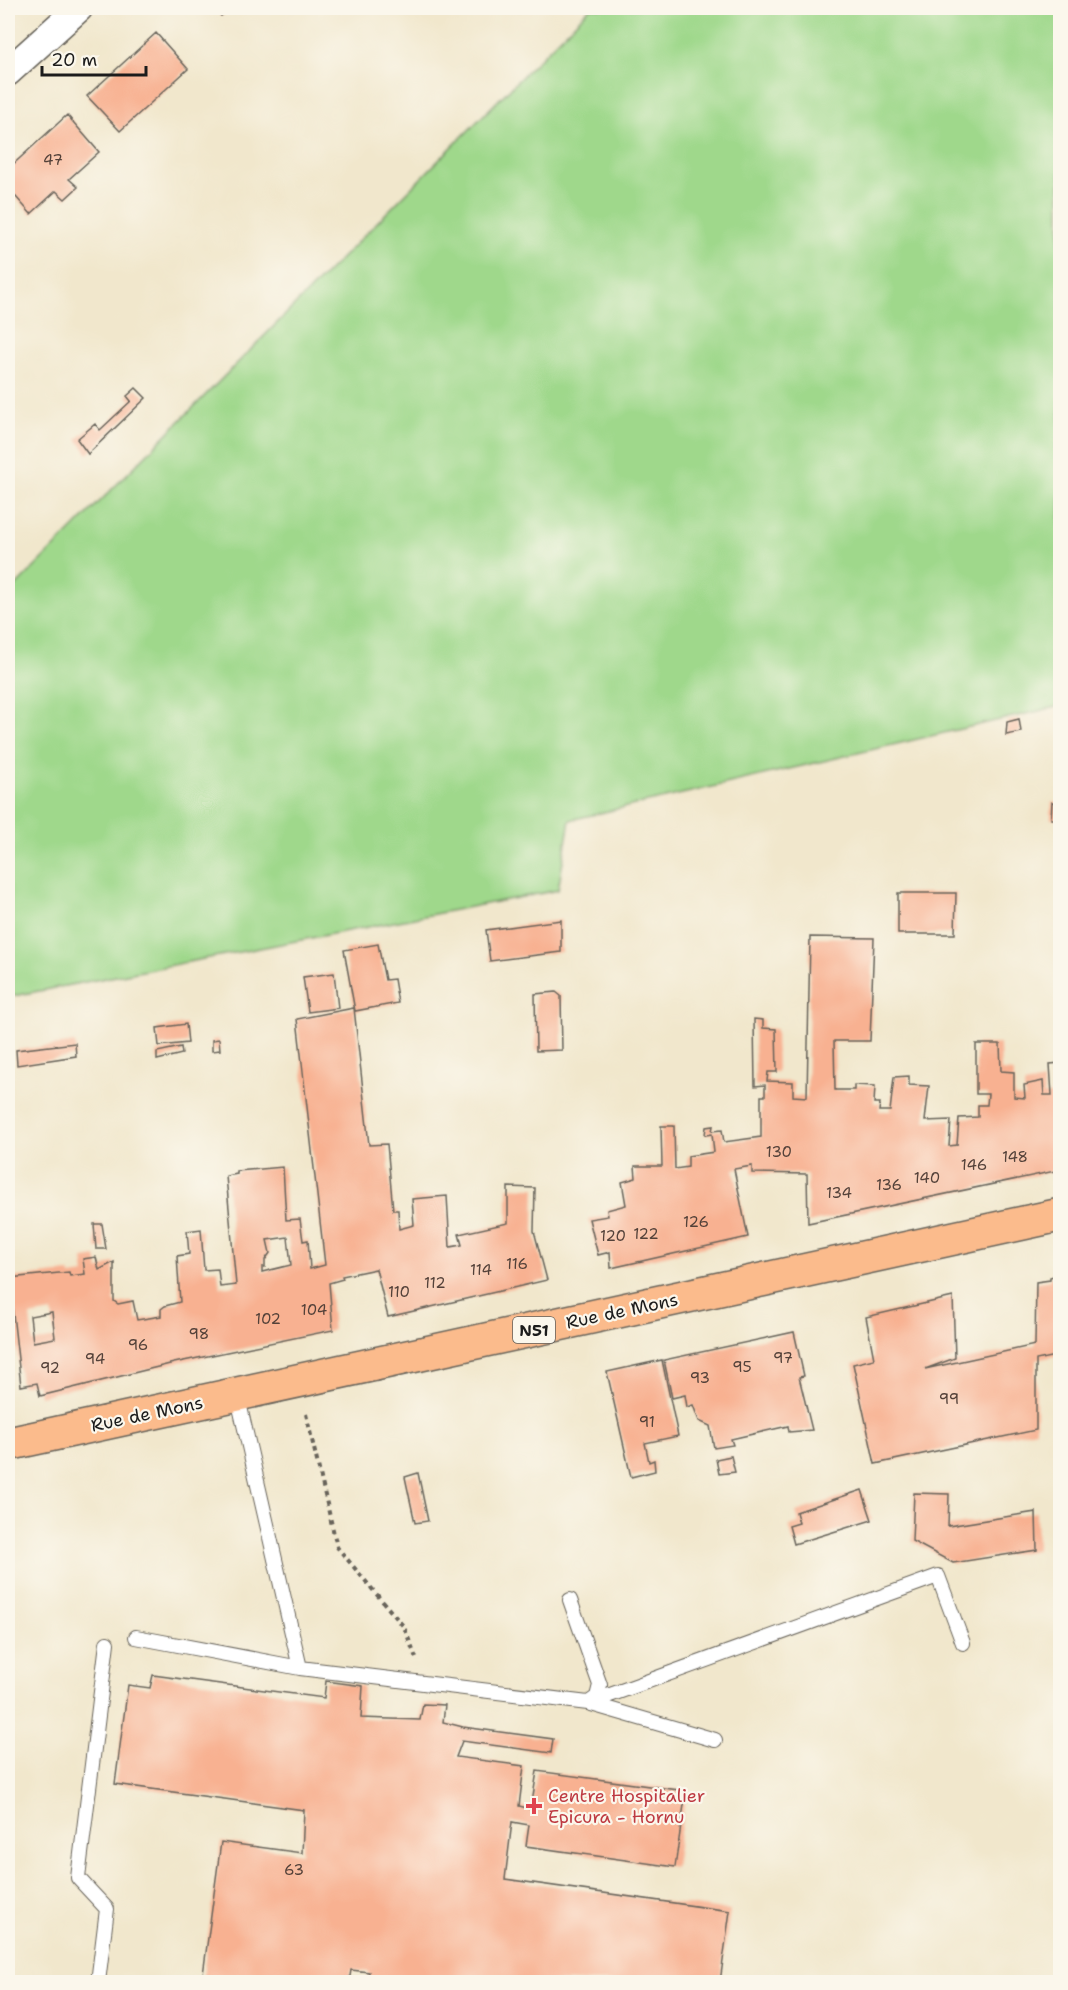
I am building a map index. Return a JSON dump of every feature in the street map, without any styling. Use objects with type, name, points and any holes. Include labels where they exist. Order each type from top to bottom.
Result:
[{"type":"main road","name":"Rue de Mons","points":[[8,1444],[1060,1215]]},
{"type":"street","points":[[8,72],[79,8]]},
{"type":"lane","points":[[237,1394],[300,1668]]},
{"type":"lane","points":[[588,1702],[938,1575],[963,1643]]},
{"type":"lane","points":[[570,1600],[600,1685],[597,1696],[588,1702]]},
{"type":"lane","points":[[136,1637],[300,1668],[588,1702],[715,1740]]},
{"type":"lane","points":[[98,1983],[107,1909],[78,1878],[107,1643]]},
{"type":"path","points":[[298,1381],[337,1547],[404,1627],[426,1683]]},
{"type":"green space","points":[[590,8],[1060,8],[1060,706],[570,820],[558,890],[8,997],[8,594]]},
{"type":"building","points":[[214,8],[231,8],[221,16]]},
{"type":"building","points":[[156,33],[188,69],[120,131],[87,96]]},
{"type":"building","points":[[67,115],[99,152],[69,179],[78,187],[65,199],[56,191],[31,214],[8,188],[8,169]]},
{"type":"building","points":[[136,388],[146,398],[88,454],[77,439],[95,424],[100,430],[131,401],[127,396]]},
{"type":"building","points":[[1019,719],[1021,732],[1006,735],[1007,722]]},
{"type":"building","points":[[1052,802],[1060,803],[1060,819],[1051,819]]},
{"type":"building","points":[[898,893],[956,893],[955,934],[898,934]]},
{"type":"building","points":[[561,920],[561,952],[490,961],[486,930]]},
{"type":"building","points":[[810,937],[874,938],[870,1041],[834,1041],[835,1090],[854,1090],[854,1085],[875,1086],[874,1103],[880,1103],[879,1111],[890,1111],[894,1077],[909,1076],[909,1085],[929,1086],[925,1121],[951,1120],[949,1146],[957,1145],[959,1118],[978,1117],[978,1105],[987,1105],[988,1094],[976,1094],[976,1044],[1000,1044],[1001,1071],[1014,1072],[1014,1097],[1025,1098],[1024,1085],[1043,1081],[1044,1095],[1052,1095],[1050,1064],[1060,1063],[1060,1170],[808,1223],[807,1174],[752,1173],[752,1166],[734,1169],[748,1237],[611,1268],[610,1252],[598,1255],[589,1219],[608,1216],[607,1210],[626,1205],[622,1182],[636,1178],[635,1166],[662,1166],[661,1126],[674,1126],[675,1169],[688,1167],[688,1156],[714,1152],[712,1134],[705,1135],[706,1127],[713,1126],[712,1131],[722,1130],[724,1142],[761,1137],[761,1096],[765,1096],[765,1085],[755,1086],[754,1019],[763,1020],[763,1028],[776,1029],[777,1072],[768,1072],[767,1081],[793,1082],[793,1096],[807,1097]]},
{"type":"building","points":[[378,944],[385,980],[394,979],[398,1003],[355,1011],[344,950]]},
{"type":"building","points":[[334,973],[338,1008],[308,1012],[303,977]]},
{"type":"building","points":[[556,992],[561,996],[562,1050],[536,1051],[535,994]]},
{"type":"building","points":[[354,1008],[369,1145],[387,1144],[393,1210],[398,1210],[399,1229],[414,1225],[412,1199],[447,1196],[450,1247],[462,1245],[459,1234],[508,1223],[508,1187],[535,1188],[534,1231],[547,1280],[388,1317],[376,1269],[342,1276],[343,1279],[329,1283],[333,1330],[174,1363],[40,1396],[37,1383],[21,1386],[9,1278],[69,1272],[70,1276],[85,1274],[83,1259],[96,1257],[99,1270],[114,1262],[114,1301],[118,1304],[133,1301],[137,1320],[161,1316],[161,1309],[165,1306],[180,1302],[177,1256],[189,1254],[187,1231],[201,1229],[204,1270],[218,1269],[220,1287],[236,1285],[226,1176],[237,1174],[237,1171],[283,1167],[286,1220],[300,1219],[303,1241],[308,1240],[310,1269],[325,1265],[297,1019]],"holes":[[[288,1237],[291,1265],[262,1272],[262,1267],[265,1267],[265,1260],[270,1253],[267,1240]],[[52,1312],[55,1338],[33,1342],[30,1316]]]},
{"type":"building","points":[[186,1024],[188,1043],[159,1046],[157,1028]]},
{"type":"building","points":[[219,1039],[220,1050],[212,1051],[212,1040]]},
{"type":"building","points":[[75,1043],[76,1056],[17,1065],[16,1050]]},
{"type":"building","points":[[181,1047],[182,1054],[157,1060],[157,1052]]},
{"type":"building","points":[[94,1224],[102,1224],[106,1249],[96,1249]]},
{"type":"building","points":[[1060,1274],[1060,1355],[1036,1360],[1036,1430],[875,1464],[853,1364],[874,1359],[866,1317],[953,1297],[955,1358],[925,1369],[1035,1345],[1036,1282],[1050,1280],[1050,1277]]},
{"type":"building","points":[[794,1332],[804,1376],[799,1377],[812,1430],[789,1432],[788,1426],[731,1439],[733,1445],[714,1448],[710,1426],[699,1421],[693,1405],[687,1407],[685,1395],[672,1398],[664,1360]]},
{"type":"building","points":[[662,1360],[678,1436],[645,1443],[649,1462],[654,1460],[655,1471],[631,1477],[607,1372]]},
{"type":"building","points":[[731,1456],[735,1472],[719,1474],[716,1459]]},
{"type":"building","points":[[418,1473],[428,1521],[415,1523],[405,1477]]},
{"type":"building","points":[[862,1490],[872,1520],[794,1544],[789,1526],[799,1523],[796,1512]]},
{"type":"building","points":[[914,1493],[949,1494],[948,1526],[1036,1512],[1037,1550],[953,1563],[912,1541]]},
{"type":"building","points":[[153,1675],[324,1698],[326,1681],[363,1686],[361,1718],[420,1720],[423,1704],[445,1705],[443,1722],[463,1727],[553,1739],[551,1753],[462,1741],[456,1757],[524,1766],[519,1806],[531,1809],[537,1771],[686,1791],[675,1867],[526,1846],[529,1825],[512,1822],[505,1879],[730,1911],[720,1982],[425,1982],[426,1980],[411,1977],[410,1982],[368,1982],[369,1972],[351,1970],[349,1982],[202,1982],[221,1842],[302,1853],[304,1810],[115,1784],[128,1685],[150,1688]]},
{"type":"place","name":"Centre Hospitalier Epicura - Hornu","points":[[534,1806]]}]
